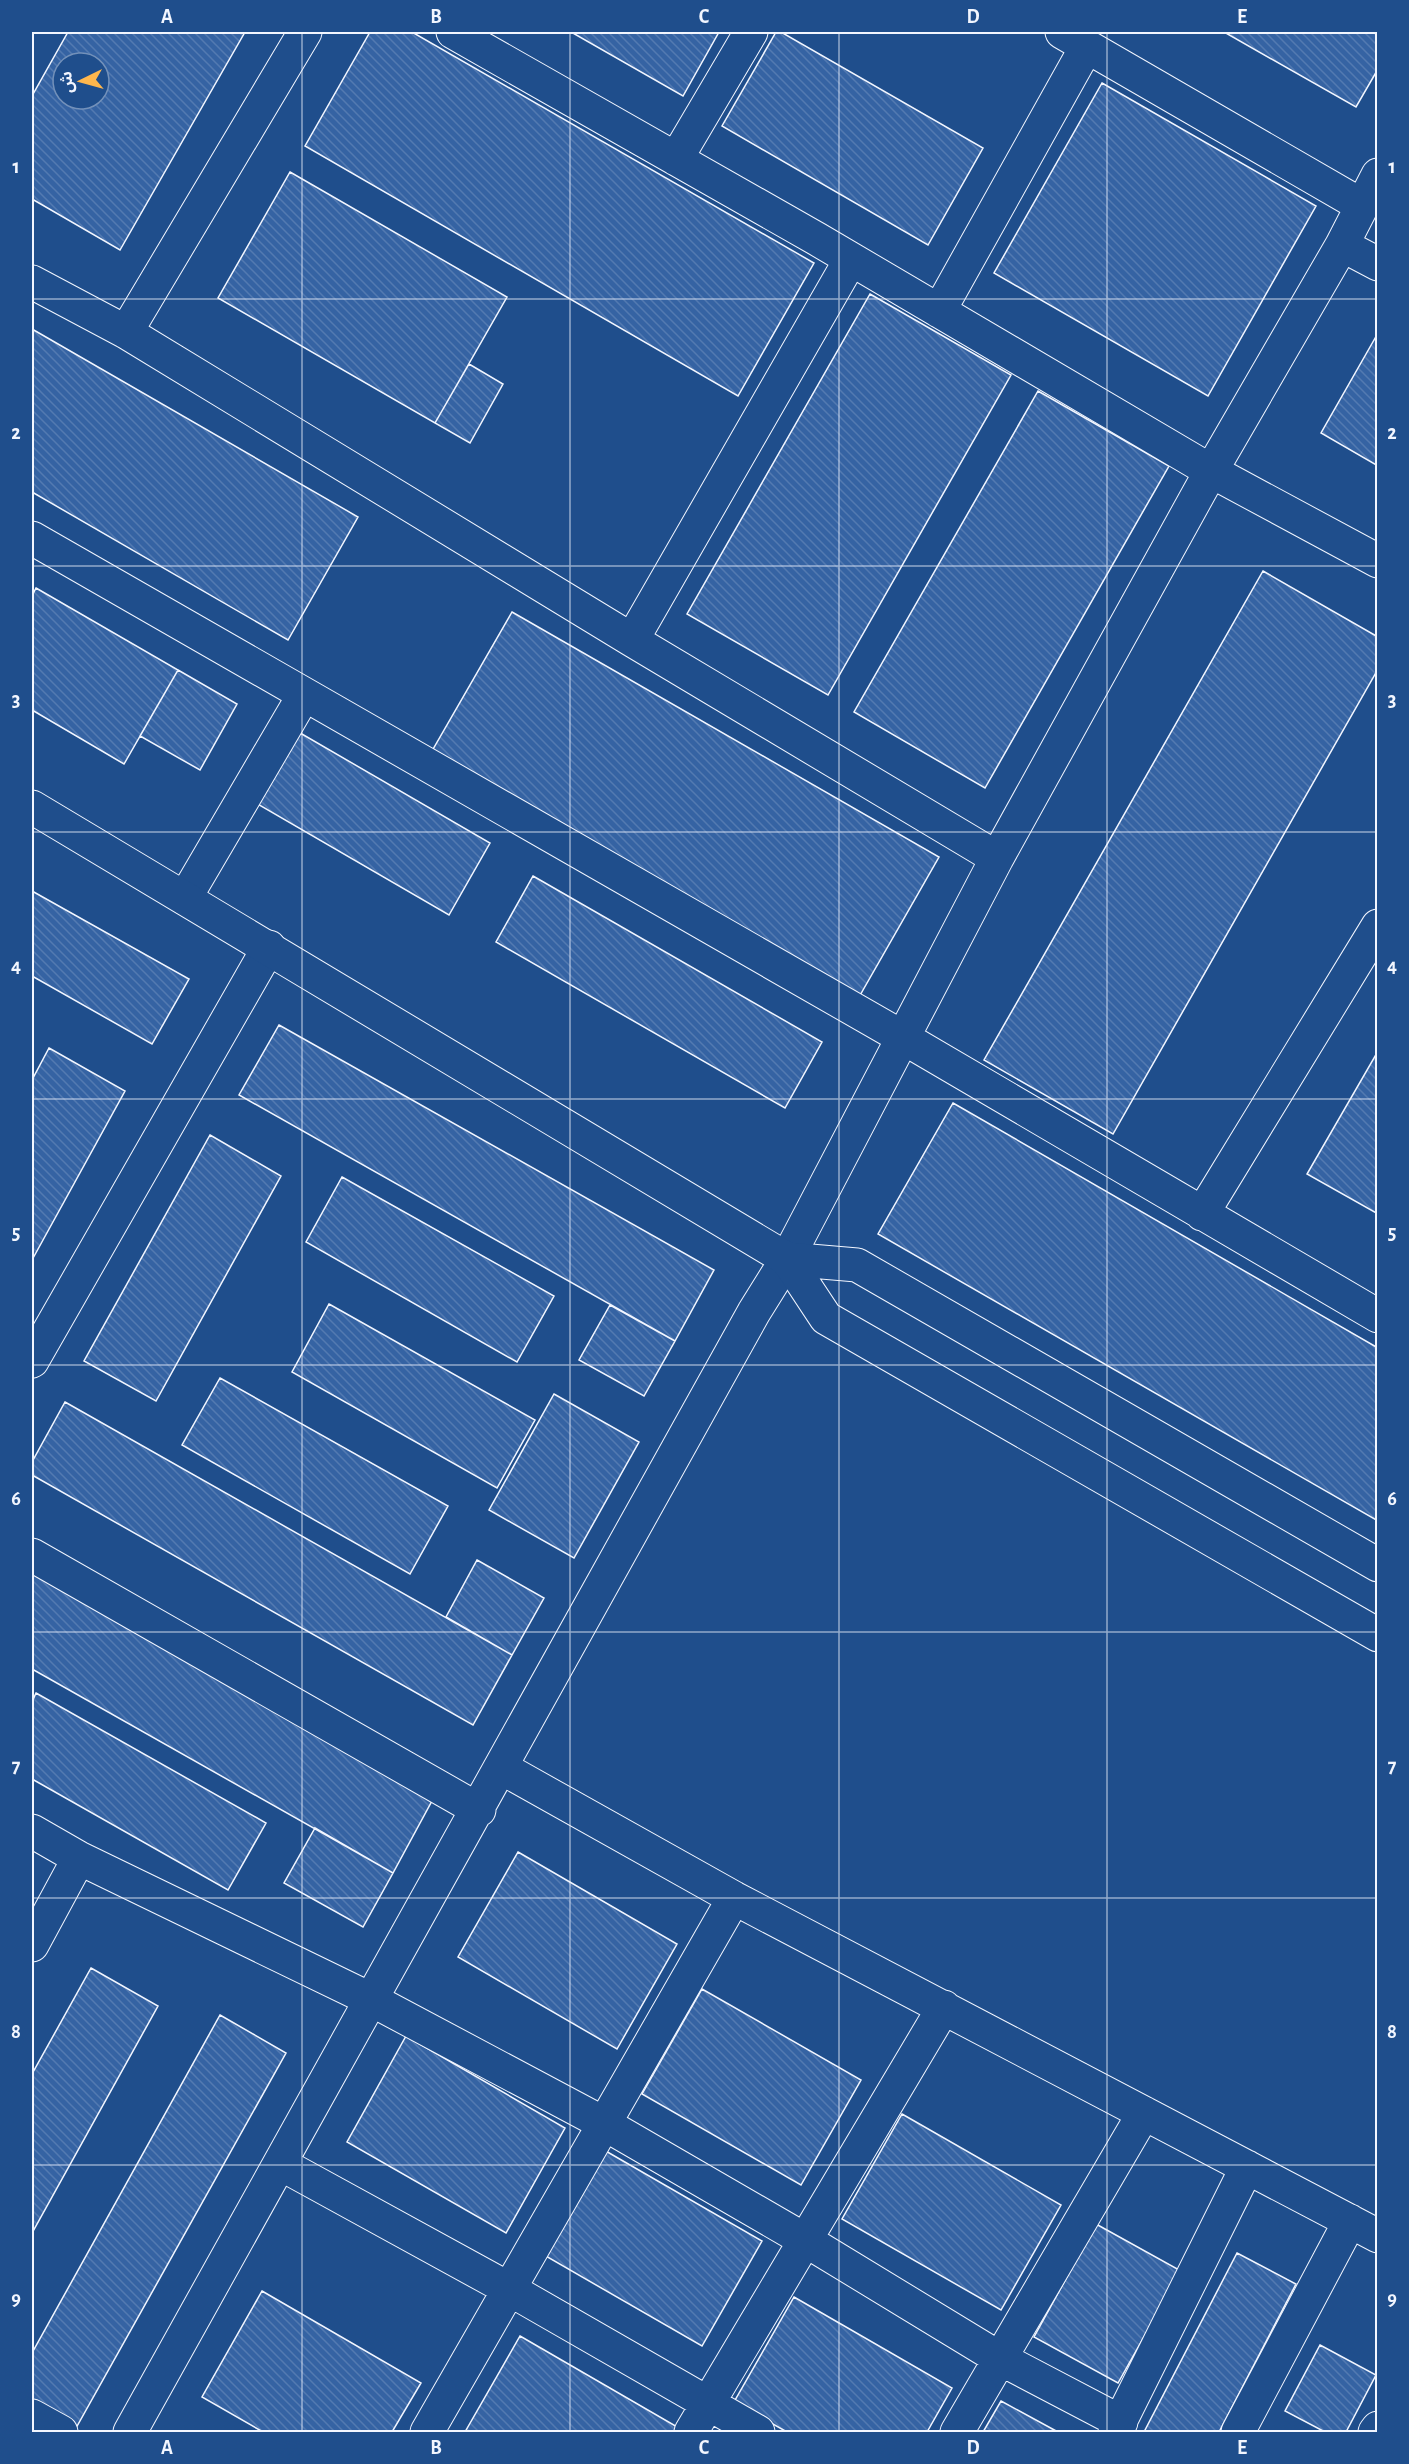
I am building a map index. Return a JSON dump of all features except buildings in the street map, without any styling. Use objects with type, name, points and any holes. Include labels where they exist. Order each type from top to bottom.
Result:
[{"type":"street","points":[[126,332],[305,32]]},
{"type":"street","points":[[453,32],[851,259],[1211,471],[1377,561]]},
{"type":"street","points":[[676,159],[751,32]]},
{"type":"street","points":[[939,311],[1074,39],[1361,205]]},
{"type":"street","points":[[130,2433],[754,1312],[787,1259],[997,858],[1211,471],[1342,245],[1377,175]]},
{"type":"street","points":[[1342,245],[1377,264]]},
{"type":"street","points":[[632,640],[851,259]]},
{"type":"street","points":[[32,282],[126,332],[632,640],[997,858]]},
{"type":"street","points":[[32,538],[902,1037],[1377,1316]]},
{"type":"street","points":[[185,898],[304,695]]},
{"type":"street","points":[[32,807],[787,1259],[826,1318],[1377,1635]]},
{"type":"street","points":[[1202,1214],[1377,926]]},
{"type":"street","points":[[32,1360],[269,948]]},
{"type":"street","points":[[787,1259],[856,1265],[1377,1565]]},
{"type":"street","points":[[32,1555],[479,1809]]},
{"type":"street","points":[[502,1768],[734,1898],[1364,2229],[1239,2433]]},
{"type":"street","points":[[32,1831],[79,1858],[372,2000],[603,2123],[805,2240],[1118,2427],[1247,2167]]},
{"type":"street","points":[[32,1944],[79,1858]]},
{"type":"street","points":[[428,2433],[603,2123],[734,1898]]},
{"type":"street","points":[[691,2433],[944,2007]]},
{"type":"street","points":[[957,2433],[1144,2113]]},
{"type":"street","points":[[281,2164],[509,2289],[758,2433]]},
{"type":"street","points":[[32,2416],[61,2433]]},
{"type":"street","points":[[1375,2433],[1377,2428]]}]
